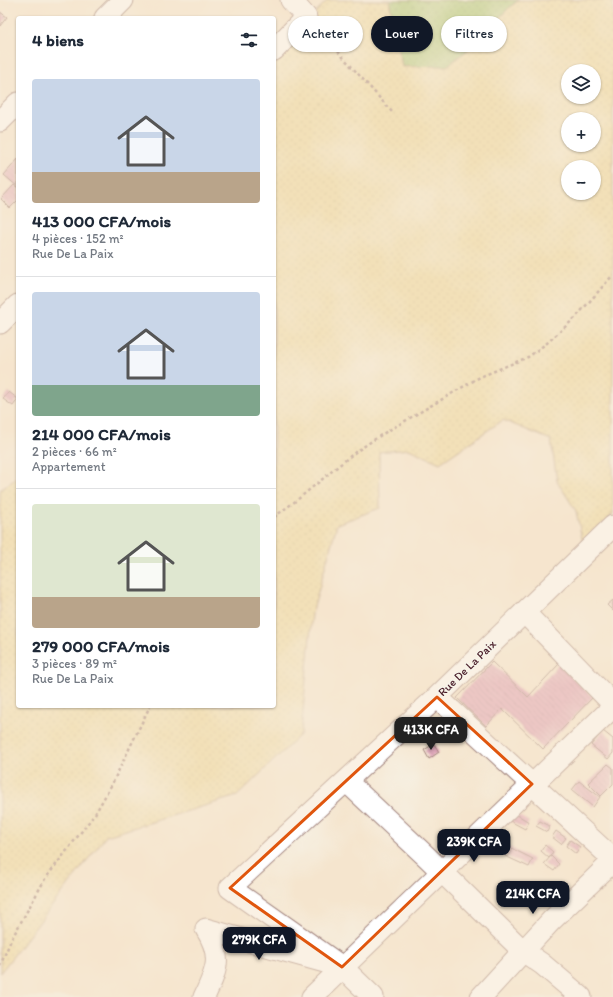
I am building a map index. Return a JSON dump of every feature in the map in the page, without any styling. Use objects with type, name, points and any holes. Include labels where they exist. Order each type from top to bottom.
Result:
[{"type":"street","points":[[107,16],[124,0]]},
{"type":"street","points":[[291,0],[305,16]]},
{"type":"street","points":[[276,48],[288,36]]},
{"type":"street","points":[[0,121],[16,106]]},
{"type":"street","points":[[0,323],[16,307]]},
{"type":"street","name":"Rue De La Paix","points":[[342,967],[230,888],[437,697],[524,612],[611,534]]},
{"type":"street","points":[[524,612],[613,704]]},
{"type":"street","points":[[437,697],[613,860],[572,900],[481,997]]},
{"type":"street","points":[[312,997],[441,871],[613,707]]},
{"type":"street","points":[[346,781],[523,951],[542,964],[581,997]]},
{"type":"street","points":[[204,997],[214,977],[216,959],[214,942],[206,929],[342,967],[373,997]]},
{"type":"path","points":[[338,52],[393,113]]},
{"type":"path","points":[[276,515],[354,453],[382,435],[480,377],[528,357],[547,343],[575,318],[613,275]]},
{"type":"path","points":[[0,966],[11,940],[45,879],[95,814],[112,784],[149,708]]},
{"type":"highlighted area","points":[[437,697],[532,784],[342,967],[230,888]]},
{"type":"green space","points":[[389,0],[519,0],[501,16],[441,16],[441,52],[465,52],[447,66],[402,67],[399,52],[433,52],[433,16],[392,16]]},
{"type":"sand","points":[[328,0],[389,0],[392,16],[371,16],[371,52],[399,52],[402,67],[447,66],[465,52],[507,52],[507,16],[501,16],[519,0],[613,0],[613,514],[583,543],[576,511],[557,481],[551,440],[503,420],[440,463],[409,449],[379,452],[380,508],[337,524],[312,614],[301,734],[237,796],[106,836],[0,973],[0,490],[16,478],[16,708],[276,708],[276,51],[288,39],[288,52],[363,52],[363,16],[312,16]]},
{"type":"building","points":[[0,12],[7,17],[0,26]]},
{"type":"building","points":[[16,161],[16,185],[4,175]]},
{"type":"building","points":[[14,185],[16,186],[16,202],[10,208],[1,199]]},
{"type":"building","points":[[9,392],[16,397],[16,402],[13,406],[3,399]]},
{"type":"building","points":[[613,600],[613,611],[607,605]]},
{"type":"building","points":[[492,662],[528,697],[559,664],[593,697],[543,749],[502,709],[486,726],[457,698]]},
{"type":"building","points":[[603,731],[613,739],[613,753],[608,759],[591,745]]},
{"type":"building","points":[[434,744],[439,752],[429,759],[424,750]]},
{"type":"building","points":[[608,764],[613,768],[613,784],[601,796],[588,783]]},
{"type":"building","points":[[579,781],[600,797],[593,807],[572,790]]},
{"type":"building","points":[[514,813],[529,822],[525,829],[510,821]]},
{"type":"building","points":[[540,821],[550,826],[547,832],[536,826]]},
{"type":"building","points":[[556,831],[566,838],[561,844],[552,837]]},
{"type":"building","points":[[459,832],[467,838],[464,843],[455,837]]},
{"type":"building","points":[[496,837],[501,841],[495,849],[490,846]]},
{"type":"building","points":[[570,840],[580,847],[576,854],[566,846]]},
{"type":"building","points":[[545,845],[553,852],[549,858],[541,851]]},
{"type":"building","points":[[509,847],[533,859],[529,867],[505,856]]},
{"type":"building","points":[[551,856],[559,864],[554,871],[544,864]]}]
